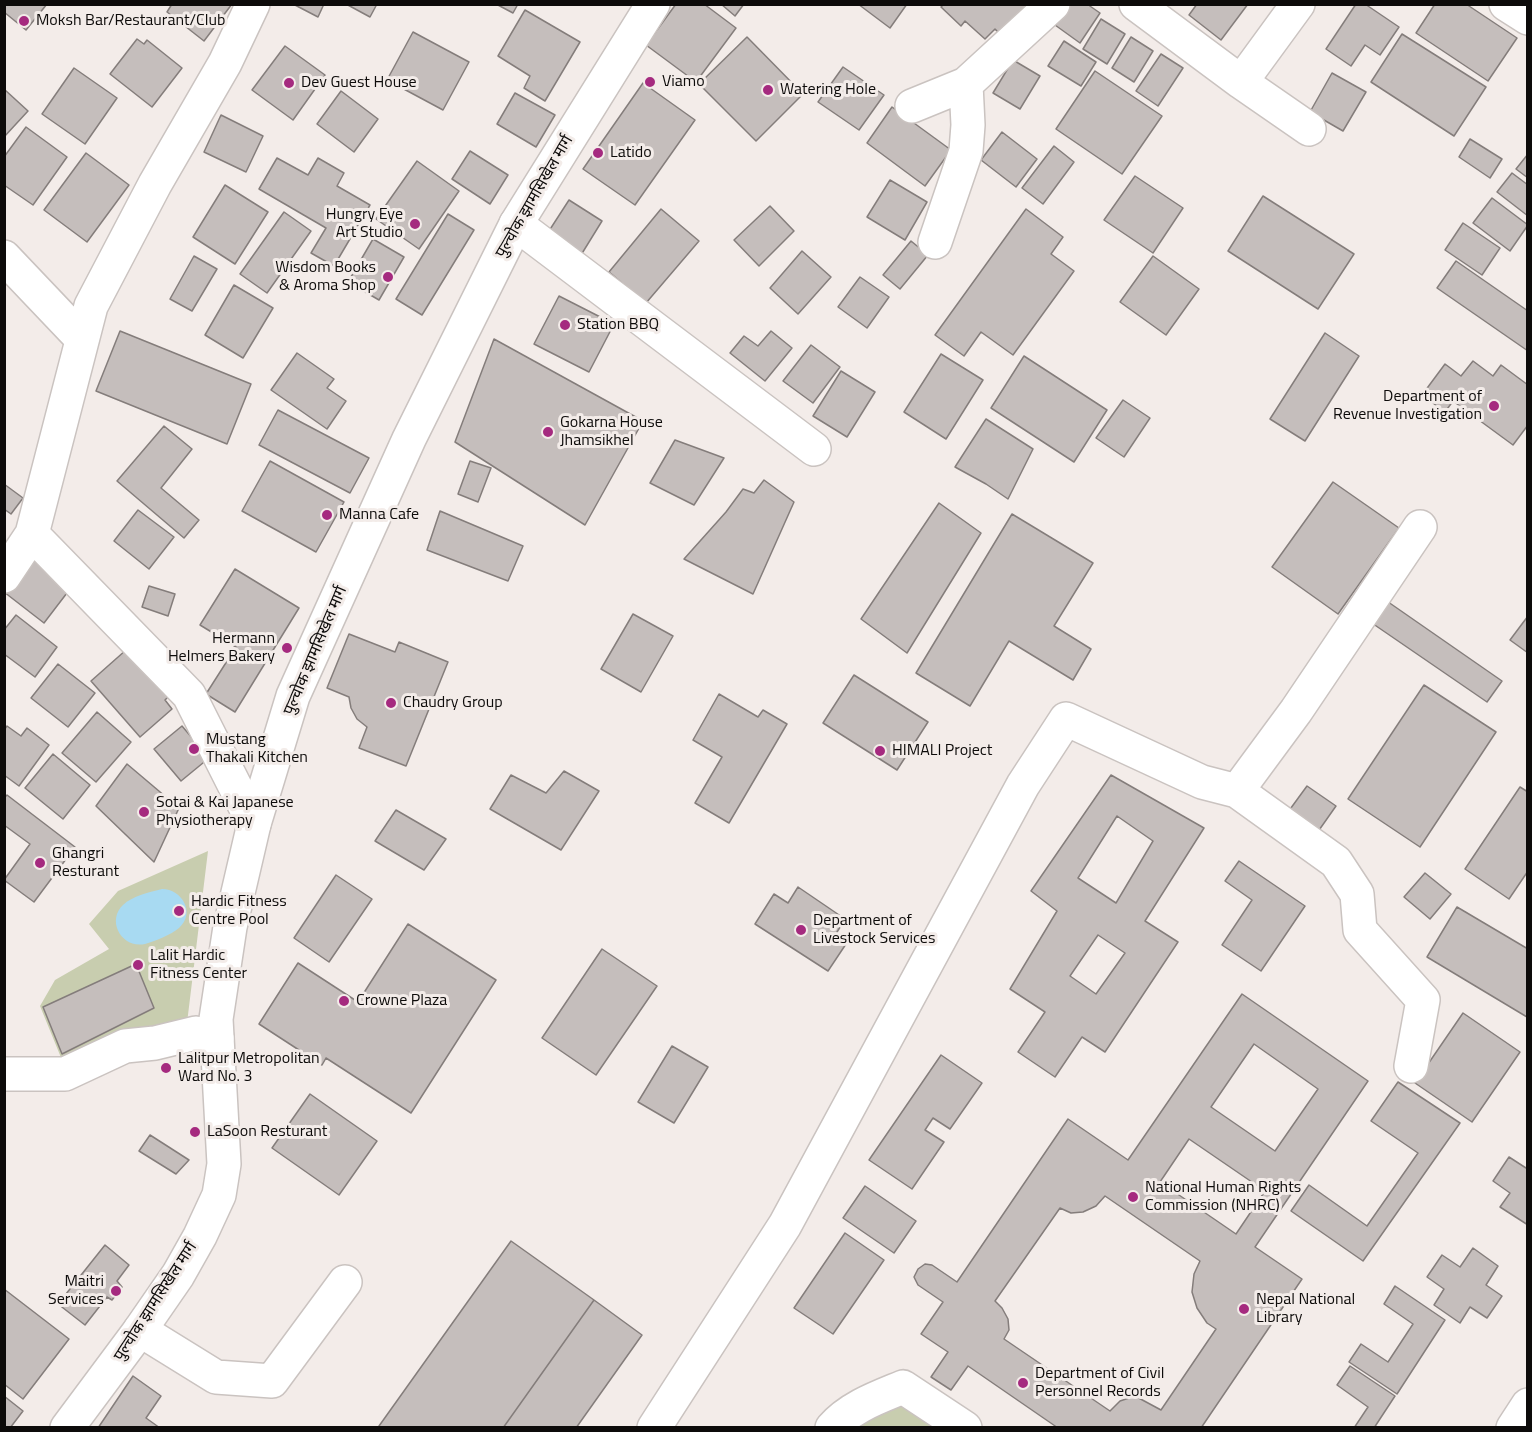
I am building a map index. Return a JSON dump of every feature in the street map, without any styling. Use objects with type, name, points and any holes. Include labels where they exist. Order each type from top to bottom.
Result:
[{"type":"street","points":[[4,576],[32,534],[91,306],[155,184],[225,63],[253,4]]},
{"type":"street","name":"पुल्चोक झामसिखेल मार्ग","points":[[67,1428],[178,1275],[219,1195],[224,1164],[216,1019],[230,927],[254,825],[293,696],[409,439],[516,224],[653,4]]},
{"type":"street","points":[[912,106],[966,84],[1053,4]]},
{"type":"street","points":[[1136,4],[1309,129]]},
{"type":"street","points":[[1241,82],[1298,4]]},
{"type":"street","points":[[1506,4],[1527,18]]},
{"type":"street","points":[[935,242],[966,151],[968,125],[966,84]]},
{"type":"street","points":[[516,224],[814,449]]},
{"type":"street","points":[[4,256],[81,338]]},
{"type":"street","points":[[1237,791],[1296,711],[1420,527]]},
{"type":"street","points":[[32,534],[189,695],[254,825]]},
{"type":"street","points":[[654,1428],[785,1225],[1018,794],[1066,719],[1202,782],[1237,791],[1336,862],[1357,894],[1360,930],[1423,1000],[1411,1065]]},
{"type":"street","points":[[4,1074],[65,1074],[124,1046],[155,1043],[196,1033],[217,1038]]},
{"type":"street","points":[[140,1330],[216,1377],[272,1381],[345,1282]]},
{"type":"street","points":[[832,1428],[838,1421],[867,1402],[903,1387],[964,1428]]},
{"type":"street","points":[[1513,1428],[1527,1405]]},
{"type":"green space","name":"Lalit Hardic Fitness Center","points":[[208,851],[187,1023],[62,1060],[40,1006],[55,980],[109,949],[89,924],[118,891]]},
{"type":"green space","points":[[902,1406],[939,1428],[848,1428],[872,1412]]},
{"type":"water","points":[[162,889],[181,897],[186,909],[184,922],[176,931],[145,944],[129,942],[123,938],[116,926],[118,911],[131,899]]},
{"type":"building","name":"Moksh Bar/Restaurant/Club","points":[[4,4],[47,4],[26,30],[4,12]]},
{"type":"building","points":[[172,4],[232,4],[204,41],[167,12]]},
{"type":"building","points":[[293,4],[324,4],[318,17]]},
{"type":"building","points":[[346,4],[377,4],[370,17]]},
{"type":"building","points":[[496,4],[518,4],[513,13]]},
{"type":"building","points":[[676,4],[704,4],[736,28],[696,82],[646,45]]},
{"type":"building","points":[[721,4],[744,4],[735,16]]},
{"type":"building","points":[[858,4],[907,4],[890,28]]},
{"type":"building","points":[[944,4],[1031,4],[1002,36],[995,29],[985,39],[965,21],[961,26],[941,7]]},
{"type":"building","points":[[1070,4],[1087,4],[1100,13],[1080,43],[1055,25]]},
{"type":"building","points":[[1197,4],[1248,4],[1221,40],[1189,15]]},
{"type":"building","points":[[1356,4],[1365,4],[1399,27],[1380,55],[1365,45],[1351,66],[1326,49]]},
{"type":"building","points":[[1435,4],[1466,4],[1517,38],[1488,81],[1416,33]]},
{"type":"building","points":[[525,10],[580,42],[545,101],[524,88],[530,76],[498,56]]},
{"type":"building","points":[[1101,19],[1125,34],[1107,64],[1083,49]]},
{"type":"building","points":[[413,32],[469,62],[443,110],[387,80]]},
{"type":"building","points":[[1402,34],[1486,87],[1454,136],[1371,82]]},
{"type":"building","points":[[747,37],[803,94],[756,141],[699,84]]},
{"type":"building","points":[[1131,37],[1153,51],[1134,82],[1112,68]]},
{"type":"building","points":[[137,39],[144,44],[147,40],[182,68],[152,107],[110,74]]},
{"type":"building","points":[[1064,41],[1096,62],[1081,86],[1048,66]]},
{"type":"building","name":"Dev Guest House","points":[[285,46],[325,75],[293,120],[252,90]]},
{"type":"building","points":[[1161,54],[1183,68],[1158,106],[1136,91]]},
{"type":"building","points":[[1013,60],[1040,76],[1020,109],[993,93]]},
{"type":"building","points":[[843,67],[884,95],[859,130],[818,102]]},
{"type":"building","points":[[74,68],[117,98],[85,144],[42,114]]},
{"type":"building","points":[[1095,71],[1162,116],[1122,174],[1056,129]]},
{"type":"building","points":[[1332,73],[1366,92],[1343,131],[1310,112]]},
{"type":"building","points":[[643,83],[695,120],[635,205],[583,169]]},
{"type":"building","points":[[4,89],[28,111],[4,137]]},
{"type":"building","points":[[341,91],[378,119],[354,152],[317,124]]},
{"type":"building","points":[[515,93],[555,115],[536,147],[497,124]]},
{"type":"building","points":[[892,107],[951,150],[925,186],[867,143]]},
{"type":"building","points":[[221,115],[263,136],[246,172],[204,152]]},
{"type":"building","points":[[26,127],[67,157],[33,205],[4,185],[4,157]]},
{"type":"building","points":[[1002,132],[1037,159],[1016,187],[981,160]]},
{"type":"building","points":[[1470,139],[1502,159],[1490,178],[1459,157]]},
{"type":"building","points":[[1054,146],[1074,162],[1043,204],[1022,188]]},
{"type":"building","points":[[470,151],[508,175],[490,204],[452,179]]},
{"type":"building","points":[[86,153],[129,185],[87,242],[44,210]]},
{"type":"building","points":[[1528,154],[1528,178],[1516,169]]},
{"type":"building","points":[[277,158],[308,175],[318,158],[344,173],[337,186],[370,205],[334,266],[311,253],[326,228],[259,189]]},
{"type":"building","points":[[417,161],[459,191],[419,249],[376,219]]},
{"type":"building","points":[[1512,173],[1528,185],[1528,216],[1497,192]]},
{"type":"building","points":[[1135,176],[1183,208],[1153,253],[1104,220]]},
{"type":"building","points":[[890,180],[927,202],[905,240],[867,217]]},
{"type":"building","points":[[225,185],[268,212],[235,264],[193,237]]},
{"type":"building","points":[[1263,196],[1354,254],[1318,309],[1228,251]]},
{"type":"building","points":[[1492,198],[1528,225],[1510,251],[1473,223]]},
{"type":"building","points":[[569,200],[602,221],[581,255],[547,234]]},
{"type":"building","points":[[770,206],[794,231],[759,266],[734,240]]},
{"type":"building","points":[[661,209],[699,241],[646,303],[609,272]]},
{"type":"building","points":[[1026,209],[1063,237],[1051,254],[1074,271],[1013,355],[981,332],[964,356],[935,335]]},
{"type":"building","points":[[284,212],[311,231],[267,293],[240,274]]},
{"type":"building","points":[[448,214],[474,230],[422,315],[396,299]]},
{"type":"building","points":[[1463,223],[1500,248],[1482,275],[1445,250]]},
{"type":"building","points":[[373,239],[404,257],[379,300],[348,282]]},
{"type":"building","points":[[911,241],[928,255],[900,289],[883,275]]},
{"type":"building","points":[[802,251],[831,277],[798,314],[770,288]]},
{"type":"building","points":[[194,256],[217,269],[192,311],[170,299]]},
{"type":"building","points":[[1153,256],[1199,289],[1166,335],[1120,302]]},
{"type":"building","points":[[1456,261],[1528,311],[1528,351],[1437,288]]},
{"type":"building","points":[[860,277],[889,297],[867,328],[838,307]]},
{"type":"building","points":[[234,285],[273,308],[243,358],[205,335]]},
{"type":"building","points":[[559,296],[614,324],[589,372],[534,344]]},
{"type":"building","points":[[120,331],[251,384],[227,444],[96,391]]},
{"type":"building","points":[[771,331],[792,348],[765,381],[730,353],[744,336],[758,346]]},
{"type":"building","points":[[1325,333],[1359,356],[1305,441],[1270,419]]},
{"type":"building","name":"Gokarna House Jhamsikhel","points":[[494,339],[643,421],[585,525],[455,442]]},
{"type":"building","points":[[811,345],[840,367],[813,403],[783,381]]},
{"type":"building","points":[[297,353],[334,379],[327,388],[346,401],[327,429],[271,390]]},
{"type":"building","points":[[941,354],[983,380],[946,439],[904,412]]},
{"type":"building","points":[[1024,356],[1107,410],[1074,462],[991,408]]},
{"type":"building","name":"Department of Revenue Investigation","points":[[1473,361],[1493,376],[1501,365],[1528,385],[1528,425],[1513,445],[1453,401],[1445,412],[1422,395],[1445,364],[1461,376]]},
{"type":"building","points":[[841,371],[875,392],[847,437],[813,416]]},
{"type":"building","points":[[1123,400],[1150,418],[1124,457],[1096,438]]},
{"type":"building","points":[[278,410],[369,458],[350,493],[259,445]]},
{"type":"building","points":[[986,419],[1033,449],[1008,499],[955,467]]},
{"type":"building","points":[[164,426],[192,449],[161,488],[199,520],[184,538],[117,481]]},
{"type":"building","points":[[675,440],[724,458],[694,505],[650,483]]},
{"type":"building","points":[[270,461],[344,502],[316,552],[242,511]]},
{"type":"building","points":[[470,461],[491,468],[478,502],[458,494]]},
{"type":"building","points":[[764,480],[794,502],[753,594],[684,559],[726,512],[743,489],[754,493]]},
{"type":"building","points":[[1333,482],[1399,528],[1338,614],[1272,567]]},
{"type":"building","points":[[4,484],[23,498],[11,514],[4,509]]},
{"type":"building","points":[[939,503],[981,533],[907,653],[861,619]]},
{"type":"building","points":[[138,510],[174,537],[149,569],[114,541]]},
{"type":"building","points":[[440,511],[523,546],[508,581],[427,550]]},
{"type":"building","points":[[1012,514],[1093,563],[1054,626],[1091,649],[1073,680],[1009,641],[970,706],[916,673]]},
{"type":"building","points":[[26,554],[70,589],[44,623],[4,592]]},
{"type":"building","points":[[235,569],[299,608],[235,712],[206,694],[236,647],[200,625]]},
{"type":"building","points":[[149,586],[175,594],[168,616],[142,607]]},
{"type":"building","points":[[1381,597],[1502,681],[1487,702],[1366,619]]},
{"type":"building","points":[[633,614],[673,636],[641,692],[601,669]]},
{"type":"building","points":[[16,615],[57,647],[35,677],[4,654],[4,630]]},
{"type":"building","points":[[1528,616],[1528,653],[1510,640]]},
{"type":"building","name":"Chaudry Group","points":[[349,634],[395,652],[399,642],[448,662],[406,766],[359,748],[367,727],[357,719],[351,708],[349,697],[327,688]]},
{"type":"building","points":[[126,650],[168,697],[165,700],[172,709],[140,737],[91,681]]},
{"type":"building","points":[[58,664],[95,693],[68,727],[31,698]]},
{"type":"building","points":[[854,675],[928,722],[897,770],[823,723]]},
{"type":"building","points":[[1424,685],[1496,732],[1420,847],[1348,799]]},
{"type":"building","points":[[719,694],[758,717],[763,710],[787,724],[729,823],[695,803],[722,757],[693,740]]},
{"type":"building","points":[[97,712],[131,742],[96,782],[62,753]]},
{"type":"building","points":[[7,726],[21,736],[27,728],[49,745],[19,786],[4,775],[4,730]]},
{"type":"building","points":[[182,726],[209,758],[181,781],[154,749]]},
{"type":"building","points":[[53,754],[90,785],[63,819],[25,788]]},
{"type":"building","points":[[127,764],[179,808],[154,862],[96,806]]},
{"type":"building","points":[[564,771],[599,791],[561,850],[490,809],[511,775],[546,793]]},
{"type":"building","points":[[1111,775],[1204,828],[1145,921],[1178,942],[1105,1052],[1082,1037],[1055,1077],[1018,1052],[1045,1012],[1010,989],[1057,911],[1031,891]],"holes":[[[1117,816],[1153,841],[1116,903],[1078,878]],[[1098,935],[1125,953],[1096,994],[1070,976]]]},
{"type":"building","points":[[1307,786],[1336,806],[1317,833],[1288,812]]},
{"type":"building","points":[[1520,787],[1528,792],[1528,871],[1509,899],[1465,869]]},
{"type":"building","name":"Ghangri Resturant","points":[[7,795],[75,847],[34,902],[4,880],[30,844],[4,825],[4,798]]},
{"type":"building","points":[[396,810],[446,839],[424,870],[375,841]]},
{"type":"building","points":[[1239,861],[1305,906],[1261,971],[1222,945],[1252,900],[1225,881]]},
{"type":"building","points":[[1425,873],[1451,894],[1430,919],[1404,897]]},
{"type":"building","points":[[336,875],[372,899],[329,962],[294,938]]},
{"type":"building","name":"Department of Livestock Services","points":[[798,887],[845,919],[834,937],[846,944],[828,971],[755,924],[774,894],[788,903]]},
{"type":"building","points":[[1457,907],[1528,949],[1527,1017],[1427,957]]},
{"type":"building","points":[[408,924],[496,980],[411,1113],[326,1058],[322,1065],[259,1024],[298,963],[358,1002]]},
{"type":"building","points":[[602,949],[657,986],[596,1075],[542,1038]]},
{"type":"building","points":[[136,964],[154,1008],[62,1054],[43,1007]]},
{"type":"building","points":[[1242,994],[1368,1081],[1255,1247],[1302,1279],[1201,1428],[1058,1428],[968,1366],[951,1390],[931,1377],[948,1352],[921,1334],[943,1302],[918,1285],[914,1277],[918,1269],[925,1264],[932,1265],[957,1282],[1068,1119],[1128,1160]],"holes":[[[1254,1044],[1318,1089],[1275,1151],[1211,1107]],[[1189,1139],[1265,1191],[1236,1234],[1160,1182]],[[1105,1196],[1200,1261],[1194,1274],[1192,1292],[1197,1308],[1207,1323],[1216,1329],[1161,1410],[1135,1396],[1120,1401],[1110,1411],[1004,1339],[1009,1330],[1008,1319],[995,1301],[1060,1208],[1071,1213],[1083,1212],[1096,1206]]]},
{"type":"building","points":[[1463,1013],[1520,1052],[1472,1122],[1415,1083]]},
{"type":"building","points":[[672,1046],[708,1067],[674,1123],[638,1102]]},
{"type":"building","points":[[941,1055],[982,1083],[950,1129],[933,1118],[925,1130],[944,1142],[912,1189],[869,1160]]},
{"type":"building","points":[[1398,1082],[1460,1123],[1363,1261],[1291,1211],[1309,1185],[1367,1226],[1418,1153],[1371,1121]]},
{"type":"building","points":[[310,1094],[377,1141],[339,1195],[272,1148]]},
{"type":"building","points":[[150,1135],[189,1160],[176,1174],[139,1151]]},
{"type":"building","points":[[1509,1157],[1526,1168],[1528,1166],[1528,1225],[1500,1207],[1510,1193],[1493,1181]]},
{"type":"building","points":[[865,1186],[916,1221],[894,1253],[843,1218]]},
{"type":"building","points":[[845,1233],[884,1260],[833,1334],[794,1308]]},
{"type":"building","points":[[511,1241],[594,1300],[503,1428],[381,1428],[379,1426]]},
{"type":"building","points":[[105,1245],[129,1265],[117,1281],[122,1287],[112,1300],[107,1297],[85,1325],[58,1304]]},
{"type":"building","points":[[1473,1248],[1498,1266],[1486,1285],[1502,1296],[1487,1318],[1470,1307],[1460,1323],[1434,1305],[1444,1289],[1427,1277],[1442,1255],[1460,1267]]},
{"type":"building","points":[[1395,1286],[1445,1320],[1397,1394],[1349,1362],[1361,1344],[1388,1362],[1413,1324],[1384,1304]]},
{"type":"building","points":[[4,1289],[69,1339],[23,1399],[4,1384]]},
{"type":"building","points":[[594,1300],[642,1335],[576,1428],[503,1428]]},
{"type":"building","points":[[1350,1366],[1395,1396],[1374,1428],[1354,1428],[1368,1407],[1337,1385]]},
{"type":"building","points":[[133,1376],[161,1396],[146,1418],[160,1428],[98,1428]]},
{"type":"building","points":[[4,1396],[23,1411],[10,1428],[4,1428]]},
{"type":"place","name":"Moksh Bar/Restaurant/Club","points":[[24,21]]},
{"type":"place","name":"Viamo","points":[[650,82]]},
{"type":"place","name":"Dev Guest House","points":[[289,83]]},
{"type":"place","name":"Watering Hole","points":[[768,90]]},
{"type":"place","name":"Latido","points":[[598,153]]},
{"type":"place","name":"Hungry Eye Art Studio","points":[[415,224]]},
{"type":"place","name":"Wisdom Books & Aroma Shop","points":[[388,277]]},
{"type":"place","name":"Station BBQ","points":[[565,325]]},
{"type":"place","name":"Department of Revenue Investigation","points":[[1494,406]]},
{"type":"place","name":"Gokarna House Jhamsikhel","points":[[548,432]]},
{"type":"place","name":"Manna Cafe","points":[[327,515]]},
{"type":"place","name":"Hermann Helmers Bakery","points":[[287,648]]},
{"type":"place","name":"Chaudry Group","points":[[391,703]]},
{"type":"place","name":"Mustang Thakali Kitchen","points":[[194,749]]},
{"type":"place","name":"HIMALI Project","points":[[880,751]]},
{"type":"place","name":"Sotai & Kai Japanese Physiotherapy","points":[[144,812]]},
{"type":"place","name":"Ghangri Resturant","points":[[40,863]]},
{"type":"place","name":"Hardic Fitness Centre Pool","points":[[179,911]]},
{"type":"place","name":"Department of Livestock Services","points":[[801,930]]},
{"type":"place","name":"Lalit Hardic Fitness Center","points":[[138,965]]},
{"type":"place","name":"Crowne Plaza","points":[[344,1001]]},
{"type":"place","name":"Lalitpur Metropolitan Ward No. 3","points":[[166,1068]]},
{"type":"place","name":"LaSoon Resturant","points":[[195,1132]]},
{"type":"place","name":"National Human Rights Commission (NHRC)","points":[[1133,1197]]},
{"type":"place","name":"Maitri Services","points":[[116,1291]]},
{"type":"place","name":"Nepal National Library","points":[[1244,1309]]},
{"type":"place","name":"Department of Civil Personnel Records","points":[[1023,1383]]}]
